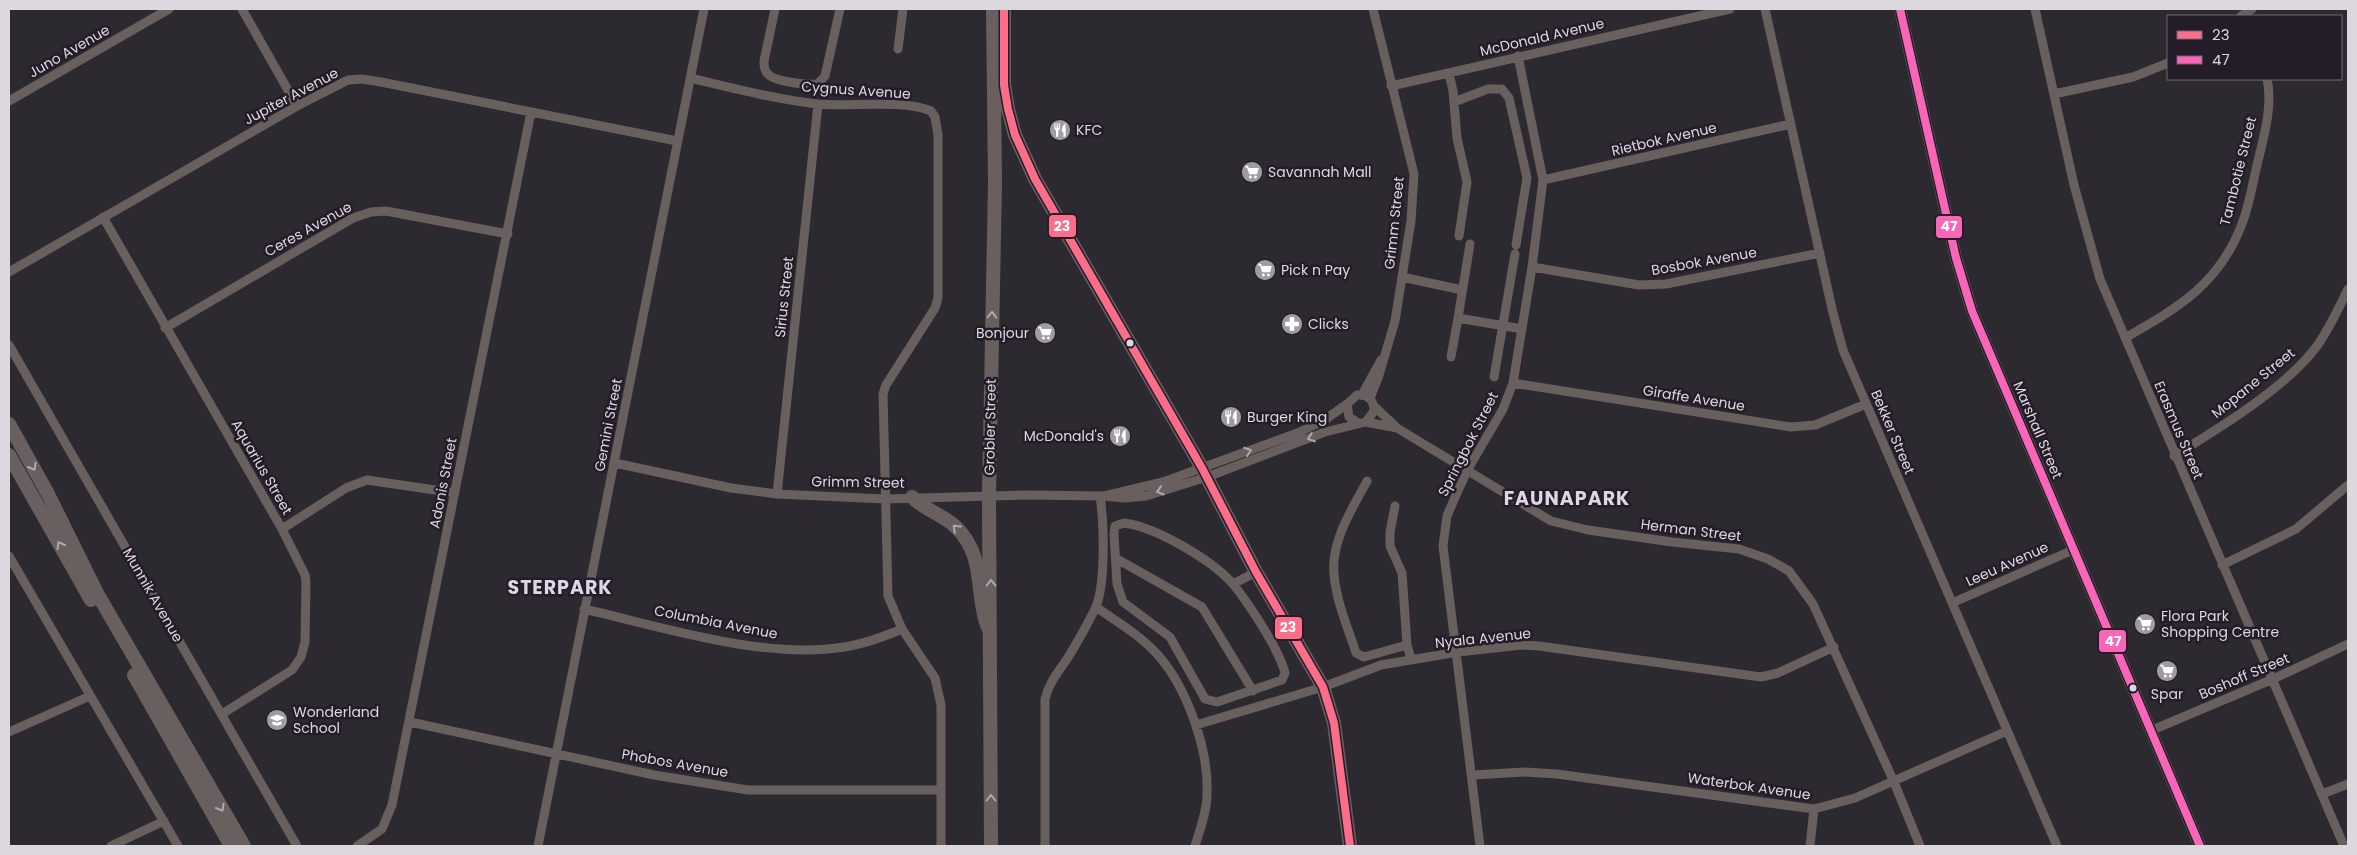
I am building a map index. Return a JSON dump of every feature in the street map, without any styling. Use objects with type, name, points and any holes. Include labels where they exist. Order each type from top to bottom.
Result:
[{"type":"main road","points":[[997,11],[1004,85],[1015,135],[1035,179],[1205,472],[1256,572],[1322,688],[1334,724],[1350,846]]},
{"type":"main road","name":"Grobler Street","points":[[991,846],[992,638],[989,495],[997,11]]},
{"type":"main road","points":[[995,183],[1004,85]]},
{"type":"main road","points":[[9,424],[48,494],[98,595],[244,846]]},
{"type":"main road","points":[[9,455],[231,846]]},
{"type":"main road","points":[[912,497],[951,522],[970,546],[978,568],[983,616],[992,638]]},
{"type":"street","name":"Juno Avenue","points":[[9,101],[169,9]]},
{"type":"street","points":[[242,9],[297,106]]},
{"type":"street","name":"Gemini Street","points":[[538,846],[704,9]]},
{"type":"street","points":[[775,9],[764,62],[765,70],[770,77],[809,85],[821,82],[827,72],[840,9]]},
{"type":"street","points":[[898,49],[904,9]]},
{"type":"street","name":"Grimm Street","points":[[1368,400],[1395,321],[1411,221],[1414,174],[1373,9]]},
{"type":"street","name":"McDonald Avenue","points":[[1391,86],[1730,9]]},
{"type":"street","name":"Bekker Street","points":[[1765,9],[1837,332],[1866,404],[2057,846]]},
{"type":"street","name":"Marshall Street","points":[[1900,9],[1963,286],[1981,334],[2200,846]]},
{"type":"street","name":"Erasmus Street","points":[[2035,9],[2089,246],[2100,279],[2174,456],[2273,679],[2344,846]]},
{"type":"street","name":"Springbok Street","points":[[1480,846],[1458,652],[1448,597],[1443,546],[1447,516],[1468,469],[1503,409],[1513,383],[1532,267],[1543,180],[1518,56]]},
{"type":"street","points":[[2054,94],[2133,77],[2167,63]]},
{"type":"street","points":[[1449,73],[1457,138],[1467,182],[1459,236]]},
{"type":"street","name":"Cygnus Avenue","points":[[690,78],[754,93],[818,104],[903,106],[931,112],[934,117],[938,135],[940,290],[935,308],[885,388],[885,499]]},
{"type":"street","name":"Jupiter Avenue","points":[[9,272],[297,106],[348,80],[362,79],[677,141]]},
{"type":"street","name":"Tambotie Street","points":[[2125,338],[2172,310],[2203,286],[2232,247],[2244,219],[2260,153],[2270,98],[2267,80]]},
{"type":"street","points":[[1454,102],[1488,89],[1502,89],[1509,98],[1527,178],[1494,377]]},
{"type":"street","name":"Sirius Street","points":[[777,494],[818,104]]},
{"type":"street","name":"Adonis Street","points":[[357,846],[382,829],[388,818],[410,722],[531,112]]},
{"type":"street","name":"Rietbok Avenue","points":[[1543,180],[1791,124]]},
{"type":"street","name":"Ceres Avenue","points":[[165,328],[353,218],[371,212],[386,210],[508,234]]},
{"type":"street","name":"Aquarius Street","points":[[103,217],[165,328],[282,528],[305,575],[305,642],[301,658],[292,670],[222,714]]},
{"type":"street","points":[[1451,357],[1470,244]]},
{"type":"street","name":"Bosbok Avenue","points":[[1532,267],[1652,285],[1666,284],[1820,252]]},
{"type":"street","points":[[1402,277],[1462,290]]},
{"type":"street","name":"Mopane Street","points":[[2174,456],[2242,412],[2307,358],[2317,346],[2348,289]]},
{"type":"street","points":[[1458,318],[1522,329]]},
{"type":"street","name":"Munnik Avenue","points":[[9,345],[297,846]]},
{"type":"street","name":"Giraffe Avenue","points":[[1513,383],[1791,428],[1815,425],[1866,404]]},
{"type":"street","points":[[1353,397],[1368,400],[1373,415],[1362,422],[1349,417],[1347,404],[1353,397]]},
{"type":"street","name":"Herman Street","points":[[1368,400],[1397,428],[1468,469],[1535,513],[1565,526],[1672,542],[1739,549],[1768,558],[1789,571],[1814,604],[1894,782],[1920,846]]},
{"type":"street","name":"Grimm Street","points":[[1205,472],[1300,432],[1326,419],[1347,404]]},
{"type":"street","name":"Grimm Street","points":[[615,464],[730,488],[777,494],[885,499],[989,495],[1102,496],[1205,472],[1325,432],[1362,422]]},
{"type":"street","name":"Herman Street","points":[[1362,422],[1397,428]]},
{"type":"street","points":[[282,528],[346,488],[367,480],[455,493]]},
{"type":"street","points":[[1367,481],[1346,520],[1337,545],[1333,573],[1336,588],[1356,652],[1360,656],[1364,657],[1407,645]]},
{"type":"street","points":[[2222,565],[2296,529],[2348,485]]},
{"type":"street","points":[[1045,846],[1044,699],[1053,679],[1096,608],[1102,564],[1102,496]]},
{"type":"street","points":[[885,499],[888,596],[902,629],[931,671],[937,685],[941,705],[941,846]]},
{"type":"street","points":[[1395,506],[1390,532],[1390,546],[1402,573],[1407,645],[1411,659]]},
{"type":"street","points":[[1124,523],[1133,524],[1188,550],[1233,584],[1260,624],[1285,673],[1282,680],[1217,702],[1205,699],[1170,637],[1123,602],[1117,584],[1115,526],[1124,523]]},
{"type":"street","name":"Leeu Avenue","points":[[1952,603],[2073,550]]},
{"type":"street","points":[[1117,559],[1202,607],[1253,691]]},
{"type":"street","points":[[10,562],[178,846]]},
{"type":"street","points":[[1233,584],[1256,572]]},
{"type":"street","name":"Columbia Avenue","points":[[584,608],[716,639],[781,648],[845,647],[878,639],[902,629]]},
{"type":"street","points":[[1096,608],[1146,642],[1158,654],[1175,682],[1196,725],[1206,771],[1207,796],[1195,846]]},
{"type":"street","name":"Boshoff Street","points":[[2150,731],[2273,679],[2348,644]]},
{"type":"street","name":"Nyala Avenue","points":[[1196,725],[1322,688],[1380,665],[1458,652],[1522,645],[1539,646],[1761,677],[1778,673],[1834,647]]},
{"type":"street","points":[[9,732],[90,696]]},
{"type":"street","name":"Phobos Avenue","points":[[410,722],[654,776],[748,790],[941,790]]},
{"type":"street","name":"Waterbok Avenue","points":[[1473,776],[1526,772],[1557,774],[1814,809],[1855,798],[2007,731]]},
{"type":"street","points":[[2322,794],[2348,784]]},
{"type":"street","points":[[1810,846],[1814,809]]},
{"type":"street","points":[[111,846],[164,822]]},
{"type":"transit line","name":"23","points":[[1004,9],[1004,85],[1015,135],[1035,179],[1202,468],[1256,572],[1323,687],[1334,723],[1350,846]]},
{"type":"transit line","name":"47","points":[[1900,9],[1956,258],[1972,311],[2200,846]]},
{"type":"place","name":"KFC","points":[[1060,130]]},
{"type":"place","name":"Savannah Mall","points":[[1252,172]]},
{"type":"place","name":"Pick n Pay","points":[[1265,270]]},
{"type":"place","name":"Clicks","points":[[1292,324]]},
{"type":"place","name":"Bonjour","points":[[1045,333]]},
{"type":"place","name":"Burger King","points":[[1231,417]]},
{"type":"place","name":"McDonald's","points":[[1120,436]]},
{"type":"place","name":"Flora Park Shopping Centre","points":[[2145,624]]},
{"type":"place","name":"Spar","points":[[2167,671]]},
{"type":"place","name":"Wonderland School","points":[[277,720]]},
{"type":"district","name":"FAUNAPARK","points":[[1567,498]]},
{"type":"district","name":"STERPARK","points":[[560,587]]}]
